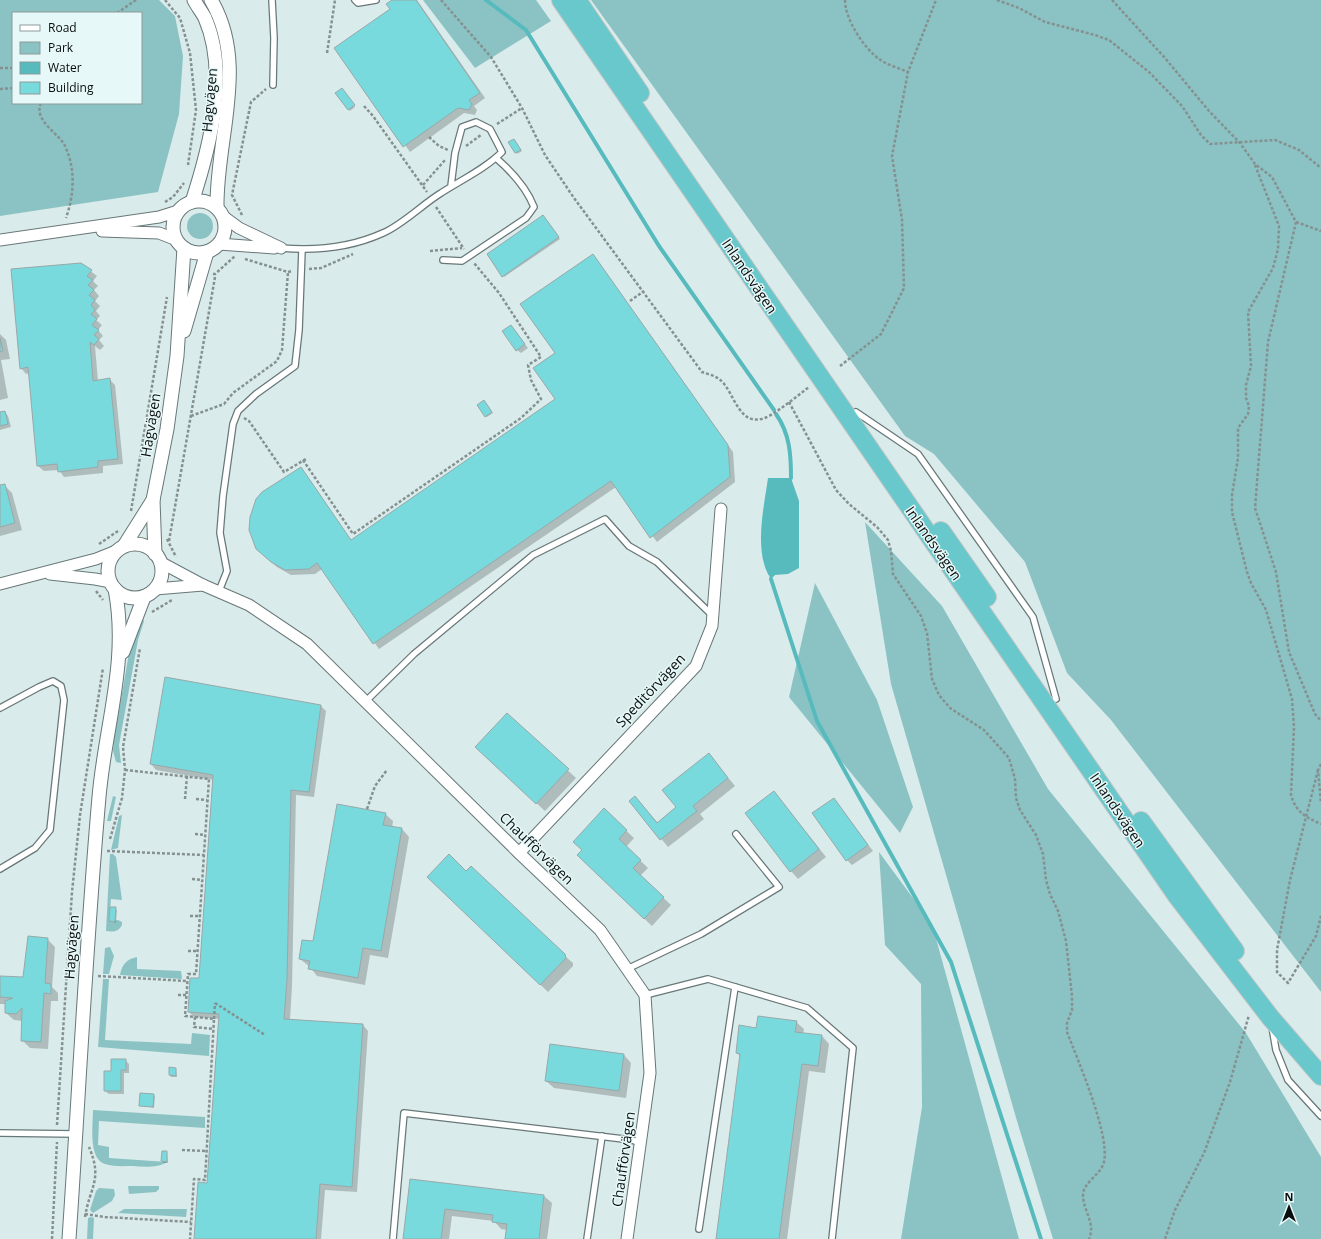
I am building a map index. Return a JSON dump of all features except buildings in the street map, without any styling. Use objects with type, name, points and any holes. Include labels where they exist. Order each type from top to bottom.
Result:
[{"type":"highway","name":"Inlandsvägen","points":[[561,0],[1177,896],[1270,1017],[1321,1076]]},
{"type":"highway","name":"Inlandsvägen","points":[[577,0],[856,412],[964,564],[1186,886],[1278,1009],[1321,1057]]},
{"type":"street","name":"Hagvägen","points":[[192,202],[200,174],[216,100],[216,58],[205,18],[194,0]]},
{"type":"street","name":"Hagvägen","points":[[211,0],[221,21],[226,41],[230,76],[216,185],[220,212]]},
{"type":"street","points":[[0,240],[159,217],[178,211],[192,202],[205,201],[239,228],[281,248]]},
{"type":"street","points":[[178,211],[174,219],[173,227],[180,244]]},
{"type":"street","points":[[77,230],[159,233],[193,252],[207,252],[219,244],[225,235],[220,212]]},
{"type":"street","name":"Hagvägen","points":[[157,558],[153,500],[167,429],[176,356],[180,244]]},
{"type":"street","points":[[219,244],[281,248]]},
{"type":"street","name":"Hagvägen","points":[[176,356],[207,252]]},
{"type":"street","name":"Hagvägen","points":[[120,549],[153,500]]},
{"type":"street","name":"Speditörvägen","points":[[519,853],[696,666],[712,626],[721,509]]},
{"type":"street","points":[[0,584],[41,573],[96,559],[134,544],[143,545],[157,558],[161,577],[155,589],[144,597],[130,598],[121,594],[113,586],[95,579],[41,573]]},
{"type":"street","points":[[113,586],[108,568],[111,559],[120,549]]},
{"type":"street","name":"Chaufförvägen","points":[[157,558],[178,573],[260,611],[307,644],[519,853],[600,930],[645,995],[650,1073],[627,1239]]},
{"type":"street","name":"Chaufförvägen","points":[[155,589],[204,585]]},
{"type":"street","name":"Hagvägen","points":[[69,1239],[87,941],[100,790],[120,659],[119,610],[113,586]]},
{"type":"street","name":"Hagvägen","points":[[120,659],[144,597]]},
{"type":"lane","points":[[272,0],[274,38],[273,85]]},
{"type":"lane","points":[[355,0],[358,3],[376,0]]},
{"type":"lane","points":[[281,248],[302,250],[344,245],[384,233],[431,199],[496,158],[502,152],[490,129],[476,122],[462,127],[455,153],[451,186]]},
{"type":"lane","points":[[443,260],[462,261],[526,218],[534,208],[530,197],[506,166],[496,158]]},
{"type":"lane","points":[[219,591],[227,570],[220,533],[224,489],[234,424],[237,413],[256,394],[295,366],[299,330],[302,250]]},
{"type":"lane","points":[[856,412],[918,454],[1033,617],[1056,699]]},
{"type":"lane","points":[[365,702],[414,654],[533,555],[605,519],[629,546],[657,562],[713,615]]},
{"type":"lane","points":[[0,708],[53,681],[61,686],[64,700],[50,830],[35,848],[0,869]]},
{"type":"lane","points":[[627,969],[701,934],[778,887],[736,834]]},
{"type":"lane","points":[[645,995],[708,979],[807,1008],[853,1048],[832,1239]]},
{"type":"lane","points":[[699,1229],[735,987]]},
{"type":"lane","points":[[1270,1017],[1276,1050],[1288,1080],[1321,1116]]},
{"type":"lane","points":[[393,1239],[404,1113],[602,1136],[632,1140],[640,1143]]},
{"type":"lane","points":[[0,1133],[76,1134]]},
{"type":"lane","points":[[587,1239],[602,1136]]},
{"type":"path","points":[[118,12],[136,0]]},
{"type":"path","points":[[166,0],[180,18],[190,53],[196,110],[188,167]]},
{"type":"path","points":[[327,53],[335,0]]},
{"type":"path","points":[[442,0],[491,57],[522,108],[545,155],[574,198],[644,291],[702,372],[720,379],[742,414],[757,420],[768,417],[812,385]]},
{"type":"path","points":[[845,0],[847,17],[858,36],[879,59],[908,72]]},
{"type":"path","points":[[840,366],[881,334],[904,288],[902,220],[892,156],[908,72],[936,0]]},
{"type":"path","points":[[997,0],[1019,8],[1045,22],[1109,40],[1149,72],[1182,106],[1192,118],[1201,135],[1210,144],[1275,140],[1299,150],[1321,168]]},
{"type":"path","points":[[1112,0],[1166,58],[1209,111],[1240,143],[1255,164],[1279,226],[1278,249],[1273,268],[1248,312],[1251,366],[1246,386],[1246,398],[1249,406],[1248,414],[1238,428],[1238,458],[1232,495],[1232,512],[1247,572],[1251,583],[1266,610],[1292,699],[1294,727],[1291,795],[1294,805],[1299,812],[1321,824]]},
{"type":"path","points":[[0,68],[12,68]]},
{"type":"path","points":[[239,228],[242,215],[232,195],[251,102],[261,92],[273,85]]},
{"type":"path","points":[[0,90],[12,88]]},
{"type":"path","points":[[40,104],[39,107],[44,124],[65,145],[72,168],[73,187],[66,218]]},
{"type":"path","points":[[224,404],[249,421],[284,472],[304,460],[353,534],[521,418],[541,398],[531,380],[528,365],[541,357],[499,294],[468,256],[423,185],[373,116],[364,106]]},
{"type":"path","points":[[423,185],[441,163],[522,108]]},
{"type":"path","points":[[429,136],[439,146],[455,153]]},
{"type":"path","points":[[1255,164],[1272,177],[1296,222],[1268,342],[1255,508],[1276,572],[1289,652],[1315,714],[1321,721]]},
{"type":"path","points":[[1296,222],[1321,231]]},
{"type":"path","points":[[236,256],[237,244]]},
{"type":"path","points":[[430,251],[463,248]]},
{"type":"path","points":[[190,416],[224,404],[233,393],[277,361],[282,350],[288,272]]},
{"type":"path","points":[[169,541],[215,274]]},
{"type":"path","points":[[630,301],[644,291]]},
{"type":"path","points":[[789,402],[836,490],[849,504],[877,527],[888,540],[891,551],[893,574],[921,616],[927,633],[932,680],[939,695],[950,708],[984,730],[1009,758],[1015,779],[1016,798],[1020,810],[1036,835],[1043,854],[1046,880],[1050,894],[1058,910],[1066,941],[1072,996],[1072,1010],[1067,1023],[1067,1032],[1092,1098],[1102,1134],[1104,1162],[1099,1173],[1085,1188],[1083,1195],[1092,1226],[1092,1232],[1089,1239]]},
{"type":"path","points":[[154,530],[169,541],[178,563],[178,573]]},
{"type":"path","points":[[148,614],[174,599],[176,587]]},
{"type":"path","points":[[141,642],[123,747],[125,770],[122,798],[106,853],[204,855]]},
{"type":"path","points":[[1321,764],[1318,770],[1290,880],[1277,950],[1277,972],[1288,983],[1316,936],[1321,916]]},
{"type":"path","points":[[125,770],[209,779],[196,974],[188,974],[185,1016],[214,1019]]},
{"type":"path","points":[[367,809],[375,786],[387,770]]},
{"type":"path","points":[[1318,770],[1321,803]]},
{"type":"path","points":[[185,799],[187,776]]},
{"type":"path","points":[[196,799],[207,800]]},
{"type":"path","points":[[195,834],[205,835]]},
{"type":"path","points":[[192,879],[202,880]]},
{"type":"path","points":[[190,916],[200,916]]},
{"type":"path","points":[[188,951],[198,951]]},
{"type":"path","points":[[98,969],[98,984]]},
{"type":"path","points":[[98,976],[187,982]]},
{"type":"path","points":[[178,994],[186,995]]},
{"type":"path","points":[[190,1239],[194,1179],[205,1180],[215,1003],[265,1035]]},
{"type":"path","points":[[1166,1239],[1176,1210],[1204,1153],[1230,1082],[1250,1011]]},
{"type":"path","points":[[195,1017],[194,1028],[214,1029]]},
{"type":"path","points":[[84,1221],[96,1182],[93,1158],[88,1145]]},
{"type":"path","points":[[182,1150],[206,1151]]},
{"type":"path","points":[[85,1214],[105,1217],[191,1222]]},
{"type":"green space","points":[[0,0],[159,0],[175,16],[183,56],[179,114],[158,192],[0,216]]},
{"type":"green space","points":[[423,0],[536,0],[551,21],[475,68]]},
{"type":"green space","points":[[591,0],[1321,0],[1321,992],[1111,720],[1067,673],[1025,562],[934,454],[905,436]]},
{"type":"green space","points":[[200,213],[209,217],[213,226],[209,235],[200,239],[191,235],[187,226],[191,217]]},
{"type":"green space","points":[[865,522],[942,606],[1048,789],[1246,1033],[1321,1157],[1321,1239],[1053,1239],[1017,1121],[891,684]]},
{"type":"green space","points":[[815,583],[877,700],[913,807],[900,833],[789,697]]},
{"type":"green space","points":[[141,617],[144,621],[138,640],[119,745],[121,763],[116,762],[113,751],[114,740],[129,653]]},
{"type":"green space","points":[[113,796],[116,797],[111,821],[107,821]]},
{"type":"green space","points":[[122,815],[118,848],[111,850],[119,816]]},
{"type":"green space","points":[[879,852],[932,924],[1019,1239],[901,1239],[922,1107],[921,984],[885,945]]},
{"type":"green space","points":[[110,854],[113,854],[116,857],[122,900],[111,899],[109,921],[118,920],[122,922],[122,925],[116,931],[106,931]]},
{"type":"green space","points":[[110,947],[114,956],[109,974],[103,974],[105,948]]},
{"type":"green space","points":[[137,957],[137,969],[181,971],[182,979],[120,975],[122,968],[126,963],[130,959]]},
{"type":"green space","points":[[103,979],[109,979],[105,1040],[191,1044],[192,1033],[210,1035],[209,1056],[98,1047]]},
{"type":"green space","points":[[93,1110],[205,1117],[205,1128],[99,1121],[98,1145],[109,1147],[109,1158],[167,1162],[151,1167],[112,1166],[100,1161],[96,1155],[92,1132]]},
{"type":"green space","points":[[128,1186],[159,1186],[159,1189],[156,1192],[129,1194]]},
{"type":"green space","points":[[99,1188],[114,1189],[115,1195],[112,1201],[93,1213],[90,1210],[96,1191]]},
{"type":"green space","points":[[124,1209],[187,1209],[186,1217],[118,1213]]},
{"type":"green space","points":[[88,1218],[94,1218],[93,1239],[87,1239]]},
{"type":"water","points":[[768,478],[791,478],[799,501],[799,568],[788,574],[775,575],[771,579],[762,556],[761,543],[762,516]]},
{"type":"waterway","points":[[486,0],[526,30],[659,246],[774,410]]},
{"type":"waterway","points":[[776,414],[784,429],[789,445],[791,478]]},
{"type":"waterway","points":[[771,579],[817,721],[951,962],[1041,1239]]}]
